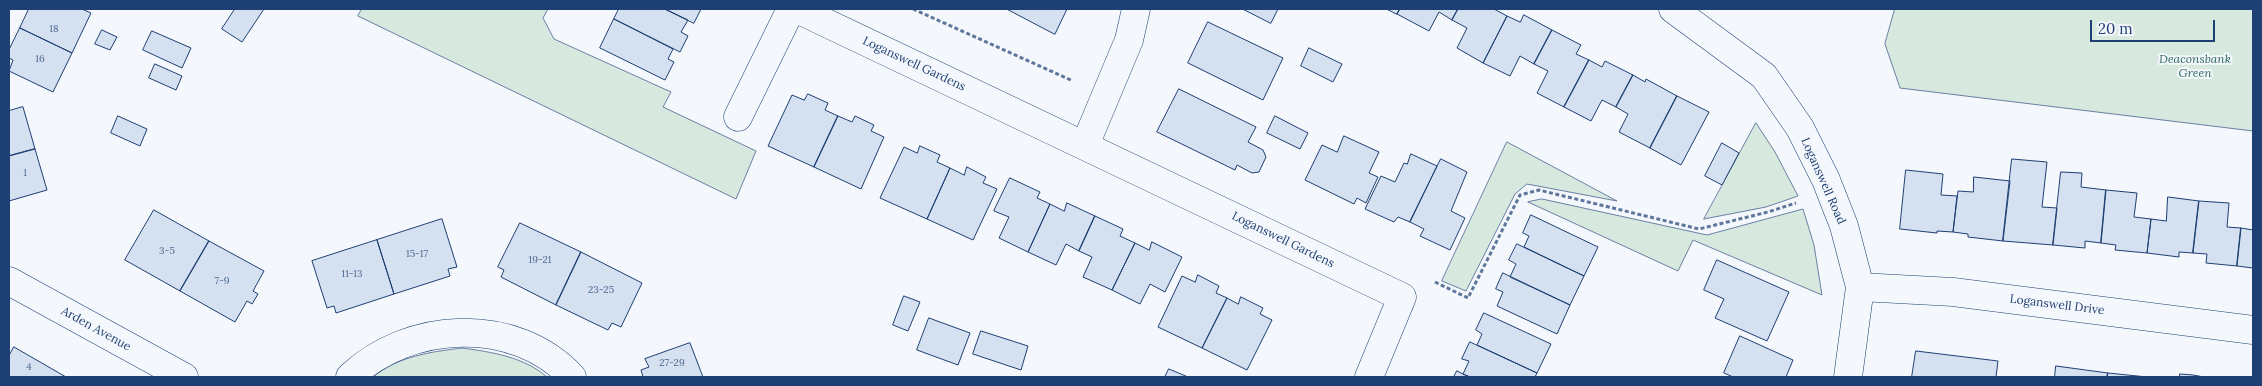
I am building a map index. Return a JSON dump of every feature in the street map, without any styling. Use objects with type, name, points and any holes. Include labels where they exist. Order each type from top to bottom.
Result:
[{"type":"street","points":[[738,117],[791,9]]},
{"type":"street","name":"Loganswell Gardens","points":[[797,9],[1085,144],[1402,297]]},
{"type":"street","points":[[1085,144],[1129,40],[1136,9]]},
{"type":"street","name":"Loganswell Road","points":[[1673,9],[1764,76],[1800,128],[1830,191],[1844,226],[1860,287],[1848,377]]},
{"type":"street","name":"Arden Avenue","points":[[9,281],[184,377]]},
{"type":"street","name":"Loganswell Drive","points":[[1860,287],[1953,292],[2253,330]]},
{"type":"street","points":[[1369,377],[1402,297]]},
{"type":"street","points":[[350,377],[362,366],[388,350],[421,337],[455,333],[484,333],[514,340],[538,350],[572,377]]},
{"type":"path","points":[[913,9],[1105,96]]},
{"type":"path","points":[[1402,297],[1431,280],[1468,298],[1520,195],[1539,190],[1699,229],[1768,212],[1830,191]]},
{"type":"green space","points":[[362,9],[548,9],[543,18],[554,39],[671,92],[663,107],[756,151],[736,199],[358,16]]},
{"type":"green space","name":"Deaconsbank Green","points":[[1895,9],[2253,9],[2253,131],[1900,88],[1885,44]]},
{"type":"green space","points":[[1756,123],[1775,152],[1798,196],[1766,207],[1704,219]]},
{"type":"green space","points":[[1507,142],[1617,201],[1527,184],[1515,194],[1466,291],[1442,281]]},
{"type":"green space","points":[[1542,199],[1707,235],[1803,209],[1814,245],[1822,295],[1693,240],[1678,271],[1528,202]]},
{"type":"green space","points":[[462,348],[507,356],[538,370],[547,377],[373,377],[393,364],[415,356]]},
{"type":"building","points":[[29,9],[82,9],[91,13],[72,53],[20,28]]},
{"type":"building","points":[[235,9],[264,9],[242,42],[222,29]]},
{"type":"building","points":[[619,9],[665,9],[688,20],[681,32],[688,36],[680,52],[614,19]]},
{"type":"building","points":[[665,9],[701,9],[694,23]]},
{"type":"building","points":[[1007,9],[1067,9],[1055,34]]},
{"type":"building","points":[[1243,9],[1278,9],[1271,23]]},
{"type":"building","points":[[1387,9],[1400,9],[1397,14]]},
{"type":"building","points":[[1400,9],[1458,9],[1452,20],[1439,12],[1429,31],[1397,14]]},
{"type":"building","points":[[1458,9],[1494,9],[1507,16],[1483,63],[1457,48],[1467,28],[1452,20]]},
{"type":"building","points":[[1524,15],[1552,30],[1534,64],[1520,56],[1510,76],[1483,63],[1507,16],[1520,22]]},
{"type":"building","points":[[614,19],[673,49],[668,59],[674,62],[665,80],[600,48]]},
{"type":"building","points":[[1208,22],[1283,58],[1263,100],[1188,63]]},
{"type":"building","points":[[20,28],[72,53],[53,92],[9,71],[13,60],[9,58],[9,50]]},
{"type":"building","points":[[102,30],[117,37],[110,50],[95,44]]},
{"type":"building","points":[[1552,30],[1581,45],[1576,54],[1589,60],[1564,107],[1537,93],[1548,71],[1534,64]]},
{"type":"building","points":[[152,31],[191,48],[182,68],[143,50]]},
{"type":"building","points":[[1309,48],[1342,64],[1333,82],[1301,66]]},
{"type":"building","points":[[1589,60],[1602,67],[1605,61],[1633,75],[1616,107],[1602,100],[1591,121],[1564,107]]},
{"type":"building","points":[[155,64],[182,76],[176,90],[149,78]]},
{"type":"building","points":[[1633,75],[1645,82],[1646,79],[1677,96],[1650,148],[1619,132],[1628,114],[1616,107]]},
{"type":"building","points":[[1179,89],[1256,127],[1248,142],[1263,150],[1266,157],[1259,172],[1252,173],[1237,165],[1235,170],[1157,132]]},
{"type":"building","points":[[808,94],[828,103],[825,110],[838,116],[814,167],[768,146],[792,95],[804,100]]},
{"type":"building","points":[[1677,96],[1709,112],[1681,165],[1650,148]]},
{"type":"building","points":[[23,107],[35,149],[9,156],[9,111]]},
{"type":"building","points":[[118,116],[147,129],[140,146],[111,133]]},
{"type":"building","points":[[838,116],[852,122],[855,116],[874,125],[871,131],[884,137],[861,189],[814,167]]},
{"type":"building","points":[[1275,116],[1308,133],[1300,149],[1267,133]]},
{"type":"building","points":[[1344,136],[1379,152],[1369,173],[1378,177],[1366,203],[1357,198],[1354,204],[1305,180],[1322,145],[1337,152]]},
{"type":"building","points":[[1722,143],[1739,153],[1722,185],[1705,176]]},
{"type":"building","points":[[920,146],[940,155],[937,162],[950,168],[927,219],[880,198],[904,147],[917,153]]},
{"type":"building","points":[[35,149],[47,190],[9,201],[9,156]]},
{"type":"building","points":[[1411,154],[1437,166],[1410,222],[1398,217],[1394,222],[1365,209],[1381,176],[1395,182],[1404,163],[1407,164]]},
{"type":"building","points":[[1441,159],[1467,172],[1451,211],[1465,218],[1450,250],[1420,236],[1424,229],[1410,222]]},
{"type":"building","points":[[2012,159],[2047,162],[2042,207],[2057,208],[2053,245],[2003,241]]},
{"type":"building","points":[[967,167],[986,177],[983,183],[997,189],[973,240],[927,219],[950,168],[964,175]]},
{"type":"building","points":[[1906,170],[1943,174],[1941,195],[1957,196],[1953,232],[1937,231],[1937,233],[1900,229]]},
{"type":"building","points":[[2061,172],[2082,173],[2081,187],[2106,190],[2101,243],[2085,241],[2085,248],[2053,245]]},
{"type":"building","points":[[1974,177],[2010,181],[2003,241],[1968,237],[1968,234],[1953,232],[1958,191],[1973,192]]},
{"type":"building","points":[[1010,178],[1040,192],[1037,198],[1050,204],[1028,252],[999,238],[1009,217],[994,211]]},
{"type":"building","points":[[2106,190],[2137,193],[2134,217],[2151,219],[2147,253],[2115,250],[2116,245],[2101,243]]},
{"type":"building","points":[[2168,197],[2199,201],[2193,253],[2179,252],[2179,257],[2147,253],[2151,219],[2166,221]]},
{"type":"building","points":[[2199,201],[2229,203],[2227,227],[2241,228],[2237,266],[2206,263],[2207,254],[2193,253]]},
{"type":"building","points":[[1067,203],[1095,216],[1079,251],[1066,244],[1056,265],[1028,252],[1050,204],[1064,211]]},
{"type":"building","points":[[154,210],[209,241],[180,291],[125,260]]},
{"type":"building","points":[[1531,215],[1598,247],[1584,276],[1524,247],[1529,236],[1523,233]]},
{"type":"building","points":[[1095,216],[1123,229],[1120,236],[1135,243],[1112,290],[1083,277],[1092,257],[1079,251]]},
{"type":"building","points":[[442,219],[457,267],[448,269],[450,276],[394,294],[377,240]]},
{"type":"building","points":[[520,223],[581,252],[556,305],[501,277],[504,270],[498,267]]},
{"type":"building","points":[[2241,228],[2253,230],[2253,268],[2237,266]]},
{"type":"building","points":[[377,240],[394,294],[336,313],[334,306],[327,308],[312,261]]},
{"type":"building","points":[[209,241],[264,271],[253,291],[258,294],[252,304],[247,301],[235,322],[180,291]]},
{"type":"building","points":[[1152,242],[1182,257],[1165,292],[1150,284],[1140,304],[1112,290],[1135,243],[1149,250]]},
{"type":"building","points":[[1517,244],[1584,276],[1570,305],[1510,277],[1516,264],[1509,260]]},
{"type":"building","points":[[581,252],[642,283],[621,327],[612,323],[608,330],[556,305]]},
{"type":"building","points":[[1717,260],[1789,292],[1767,341],[1715,318],[1724,299],[1704,290]]},
{"type":"building","points":[[1503,273],[1570,305],[1557,334],[1497,306],[1503,292],[1496,289]]},
{"type":"building","points":[[1198,275],[1219,286],[1216,293],[1227,298],[1202,348],[1158,327],[1182,276],[1195,282]]},
{"type":"building","points":[[904,296],[920,302],[908,331],[893,325]]},
{"type":"building","points":[[1241,297],[1263,308],[1260,314],[1272,320],[1247,370],[1202,348],[1227,298],[1238,304]]},
{"type":"building","points":[[1484,313],[1551,344],[1537,373],[1477,345],[1482,334],[1476,330]]},
{"type":"building","points":[[929,318],[970,333],[958,365],[917,350]]},
{"type":"building","points":[[981,331],[1028,346],[1021,370],[973,354]]},
{"type":"building","points":[[1740,336],[1793,360],[1786,377],[1733,377],[1724,373]]},
{"type":"building","points":[[1470,342],[1537,373],[1535,377],[1470,377],[1463,374],[1469,361],[1462,359]]},
{"type":"building","points":[[690,343],[703,377],[643,377],[641,370],[649,367],[645,359]]},
{"type":"building","points":[[14,347],[66,377],[9,377],[9,356]]},
{"type":"building","points":[[1916,351],[1998,361],[1996,377],[1912,377]]},
{"type":"building","points":[[2056,366],[2108,373],[2107,377],[2055,377]]},
{"type":"building","points":[[1169,369],[1188,377],[1165,377]]},
{"type":"building","points":[[1457,371],[1463,374],[1470,377],[1454,377]]},
{"type":"building","points":[[2108,373],[2147,377],[2107,377]]},
{"type":"building","points":[[2180,374],[2193,375],[2204,377],[2180,377]]}]
